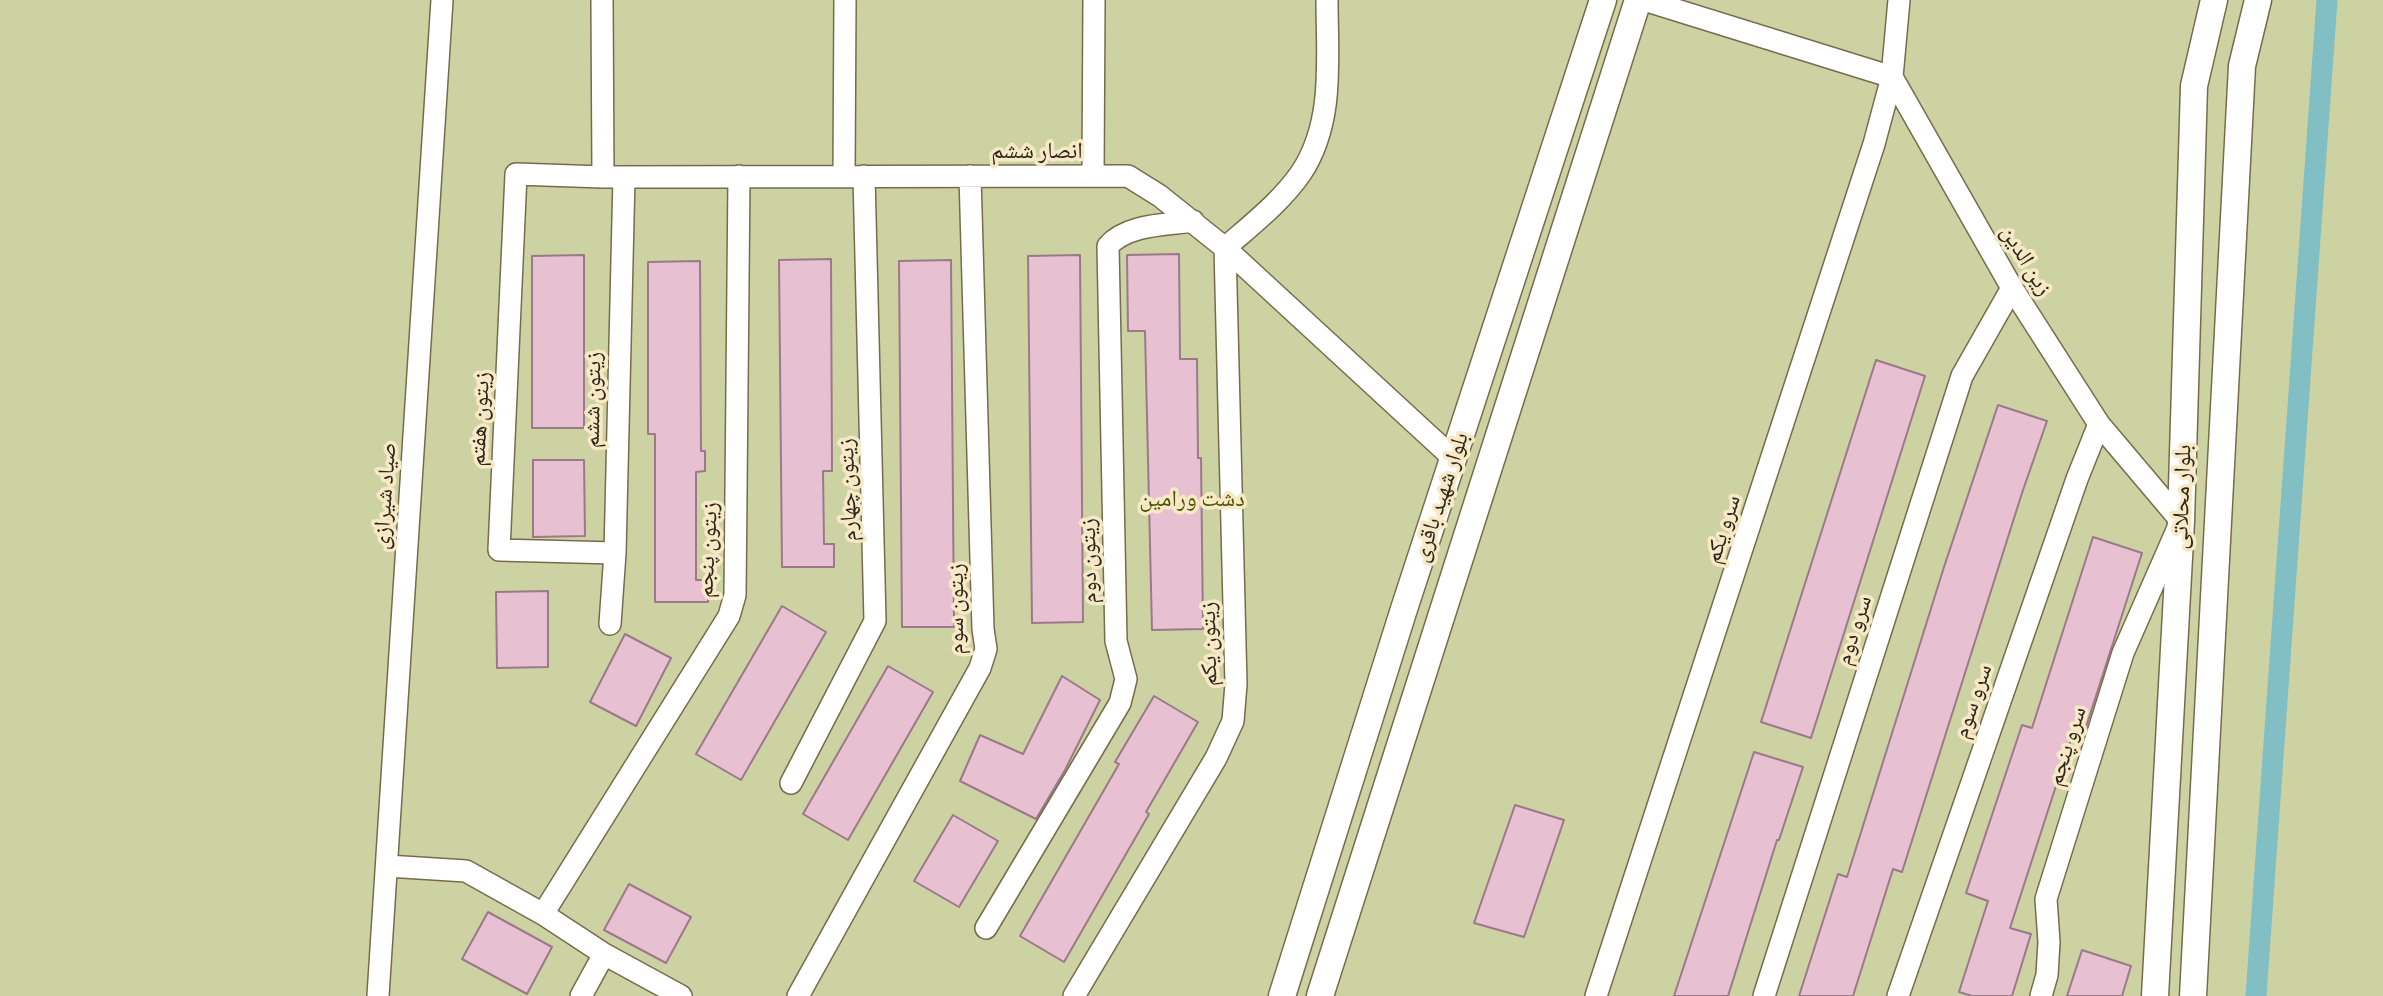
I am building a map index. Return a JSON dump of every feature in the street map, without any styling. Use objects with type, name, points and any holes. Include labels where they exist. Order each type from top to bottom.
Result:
[{"type":"street","name":"صیاد شیرازی","points":[[378,996],[442,0]]},
{"type":"street","name":"زیتون ششم","points":[[602,0],[613,177],[615,553],[610,624]]},
{"type":"street","name":"زیتون چهارم","points":[[791,783],[875,621],[845,0]]},
{"type":"street","points":[[1093,176],[1094,0]]},
{"type":"street","points":[[1225,248],[1272,206],[1302,172],[1320,133],[1327,104],[1327,0]]},
{"type":"street","name":"بلوار شهید باقری","points":[[1282,996],[1602,0]]},
{"type":"street","name":"بلوار شهید باقری","points":[[1320,996],[1637,0]]},
{"type":"street","points":[[1644,0],[1892,77],[1899,0]]},
{"type":"street","name":"بلوار محلاتی","points":[[2155,996],[2181,520],[2194,86],[2214,0]]},
{"type":"street","name":"بلوار محلاتی","points":[[2193,996],[2242,66],[2258,0]]},
{"type":"street","name":"زین الدین","points":[[1892,77],[2012,288],[2099,424],[2181,520]]},
{"type":"street","name":"سرو یکم","points":[[1596,996],[1865,171],[1892,77]]},
{"type":"street","name":"انصار ششم","points":[[516,174],[613,177],[1128,177],[1160,196],[1225,248],[1453,457]]},
{"type":"street","name":"زیتون هفتم","points":[[516,174],[499,550],[615,553]]},
{"type":"street","name":"زیتون پنجم","points":[[543,914],[729,616],[736,595],[739,176]]},
{"type":"street","name":"زیتون سوم","points":[[798,996],[980,668],[986,649],[983,629],[970,176]]},
{"type":"street","name":"زیتون دوم","points":[[986,928],[1120,703],[1126,680],[1116,641],[1108,246],[1115,237],[1126,232],[1193,221]]},
{"type":"street","name":"زیتون یکم","points":[[1074,996],[1216,758],[1233,721],[1236,684],[1225,248]]},
{"type":"street","name":"سرو دوم","points":[[1764,996],[1962,376],[2012,288]]},
{"type":"street","name":"سرو سوم","points":[[1898,996],[2072,492],[2099,424]]},
{"type":"street","points":[[1453,457],[1488,472]]},
{"type":"street","points":[[2181,520],[2219,519]]},
{"type":"street","name":"سرو پنجم","points":[[2041,996],[2048,975],[2046,899],[2123,653],[2181,520]]},
{"type":"street","points":[[387,866],[466,871],[543,914],[604,954],[681,996]]},
{"type":"street","points":[[581,996],[604,954]]},
{"type":"green space","name":"دشت ورامین","points":[[0,0],[2383,0],[2383,996],[0,996]]},
{"type":"building","points":[[1179,254],[1180,359],[1197,359],[1203,629],[1152,630],[1145,331],[1128,331],[1127,255]]},
{"type":"building","points":[[584,255],[584,428],[532,428],[532,256]]},
{"type":"building","points":[[1080,255],[1083,622],[1032,623],[1028,256]]},
{"type":"building","points":[[831,259],[832,471],[823,471],[824,544],[834,544],[834,567],[782,567],[779,260]]},
{"type":"building","points":[[951,260],[954,627],[902,627],[899,261]]},
{"type":"building","points":[[700,261],[701,451],[705,451],[705,471],[696,472],[696,580],[709,580],[708,602],[655,602],[655,434],[648,434],[648,262]]},
{"type":"building","points":[[1876,360],[1925,376],[1811,738],[1761,722]]},
{"type":"building","points":[[1998,405],[2047,421],[1902,872],[1893,869],[1853,996],[1799,996],[1838,874],[1847,877]]},
{"type":"building","points":[[533,460],[584,460],[585,536],[533,537]]},
{"type":"building","points":[[2093,537],[2142,553],[2086,727],[2076,724],[2010,928],[2031,934],[2012,996],[1972,996],[1959,992],[1988,901],[1966,893],[2022,725],[2032,728]]},
{"type":"building","points":[[548,591],[548,667],[497,668],[496,592]]},
{"type":"building","points":[[782,606],[826,632],[741,780],[696,754]]},
{"type":"building","points":[[625,634],[671,658],[636,726],[590,702]]},
{"type":"building","points":[[888,666],[933,692],[848,840],[803,814]]},
{"type":"building","points":[[1062,676],[1100,700],[1065,770],[1036,819],[960,781],[980,735],[1023,754]]},
{"type":"building","points":[[1154,696],[1198,722],[1064,962],[1020,936],[1119,764],[1115,762]]},
{"type":"building","points":[[1754,752],[1803,767],[1728,996],[1674,996]]},
{"type":"building","points":[[1515,805],[1564,820],[1524,937],[1474,923]]},
{"type":"building","points":[[953,815],[998,841],[959,907],[914,881]]},
{"type":"building","points":[[629,884],[691,917],[666,963],[604,930]]},
{"type":"building","points":[[488,912],[552,947],[527,994],[462,959]]},
{"type":"building","points":[[2082,950],[2131,966],[2122,996],[2067,996]]},
{"type":"waterway","points":[[2256,996],[2327,0]]}]
